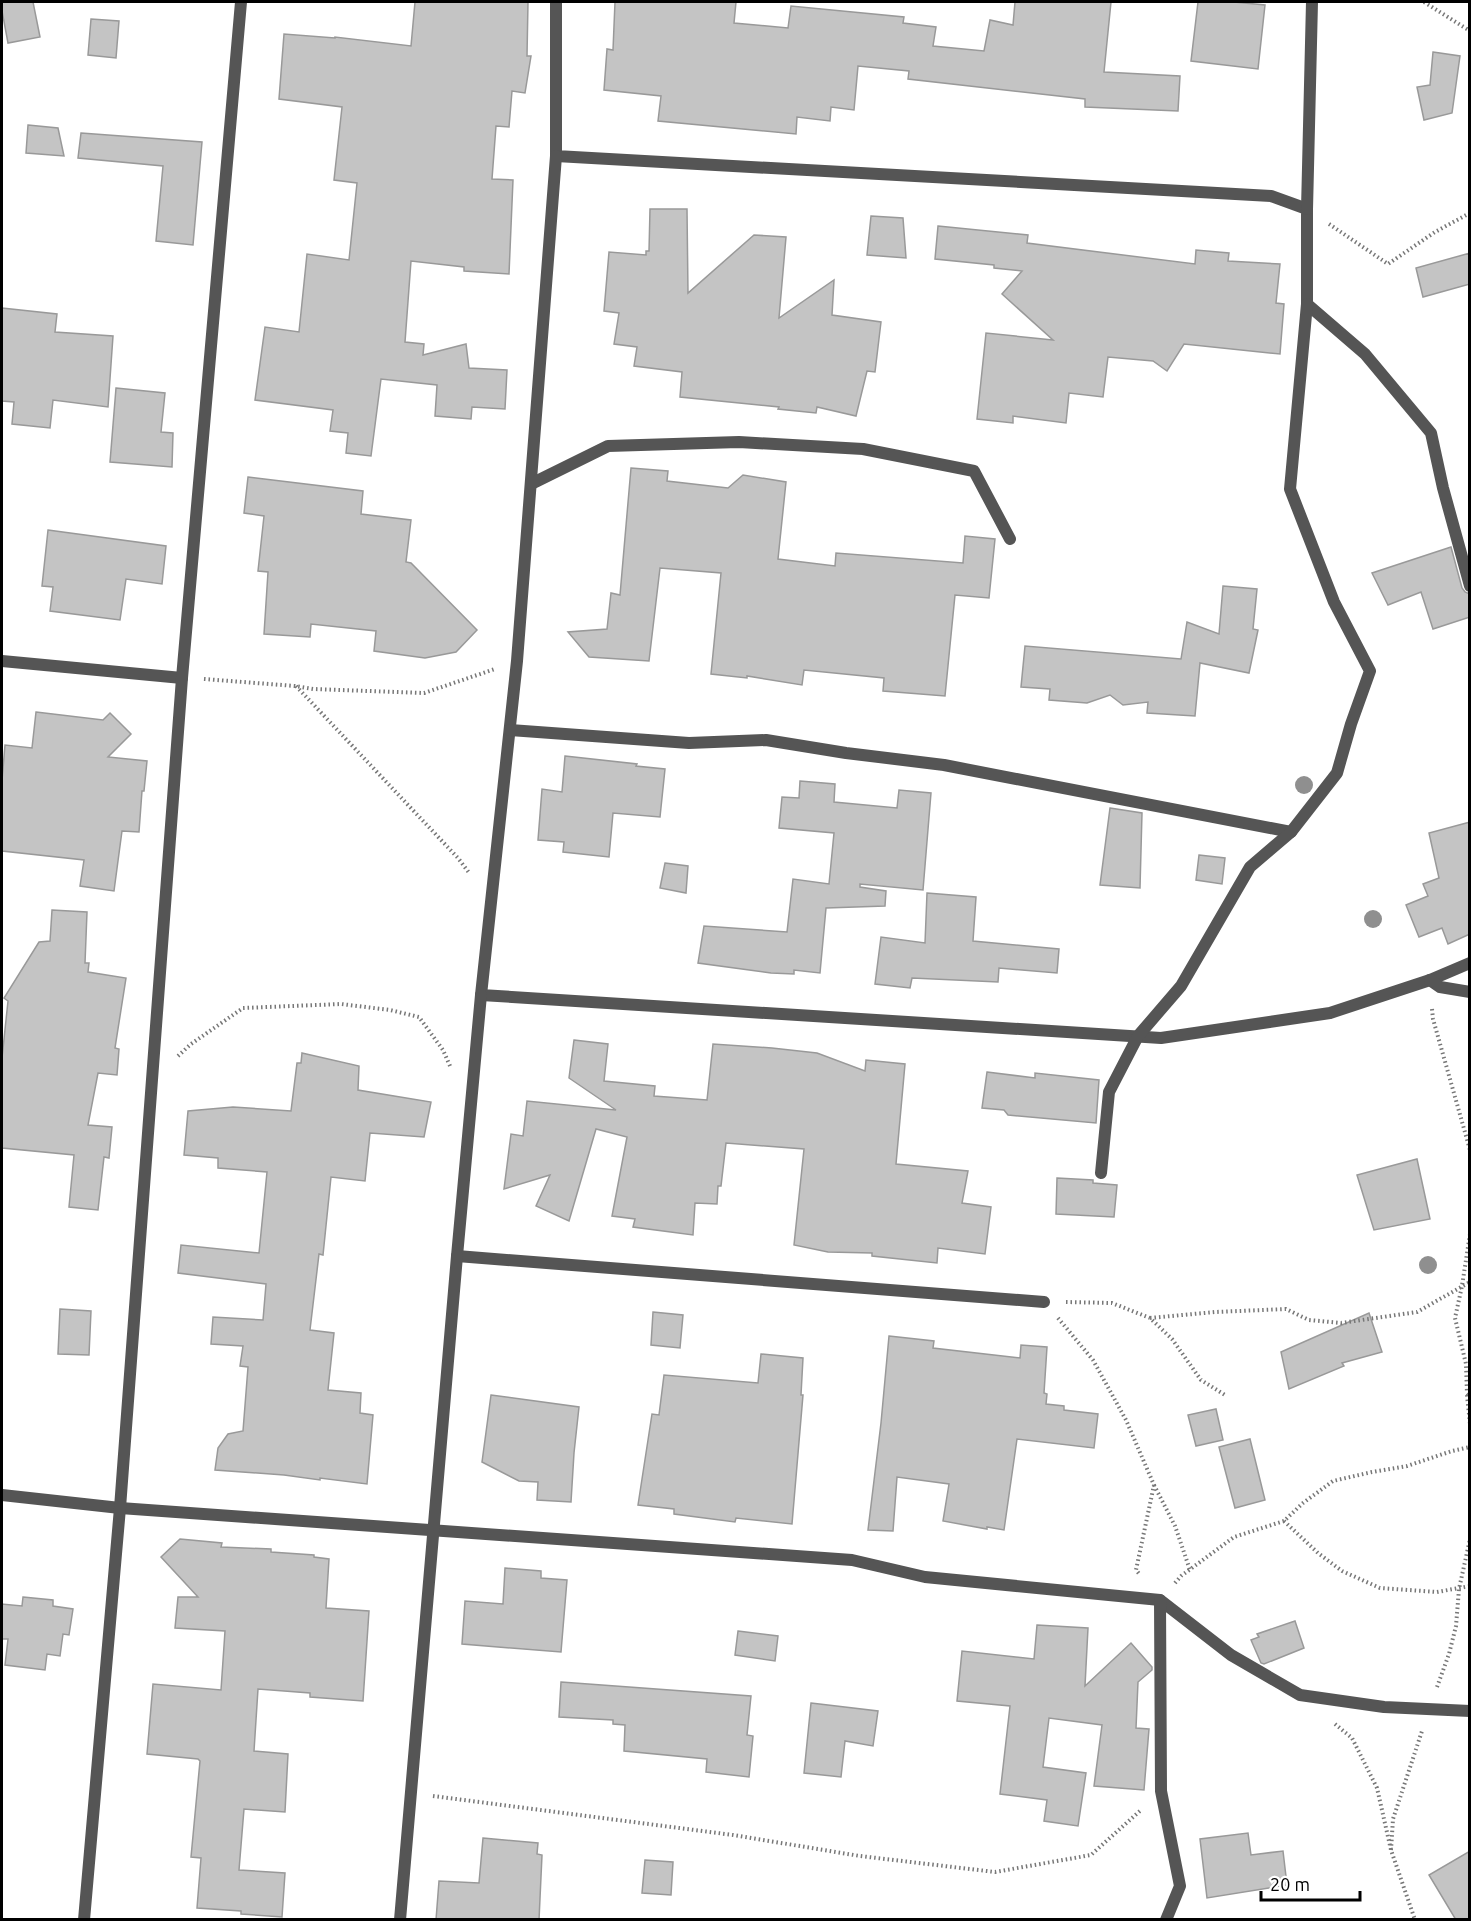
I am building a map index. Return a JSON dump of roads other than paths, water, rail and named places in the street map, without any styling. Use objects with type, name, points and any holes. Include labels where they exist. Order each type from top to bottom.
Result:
[{"type":"street","points":[[84,1920],[154,1080],[182,678],[241,2]]},
{"type":"street","points":[[400,1920],[481,995],[517,661],[556,156],[556,2]]},
{"type":"street","points":[[1101,1173],[1109,1092],[1138,1036],[1181,986],[1250,867],[1291,832],[1337,773],[1370,671],[1334,602],[1290,489],[1307,304],[1312,2]]},
{"type":"street","points":[[556,156],[1271,196],[1307,209]]},
{"type":"street","points":[[1307,304],[1365,354],[1431,433],[1443,488],[1470,586]]},
{"type":"street","points":[[531,484],[608,446],[739,442],[863,449],[974,471],[1010,539]]},
{"type":"street","points":[[2,661],[182,678]]},
{"type":"street","points":[[510,730],[688,743],[766,740],[944,765],[1291,832]]},
{"type":"street","points":[[481,995],[1161,1038],[1330,1013],[1430,980],[1470,963]]},
{"type":"street","points":[[1430,980],[1440,987],[1470,992]]},
{"type":"street","points":[[457,1256],[1044,1302]]},
{"type":"street","points":[[2,1495],[120,1508],[852,1560],[925,1577],[1160,1600],[1231,1655],[1300,1695],[1384,1707],[1470,1712]]},
{"type":"street","points":[[1160,1600],[1161,1791],[1180,1886],[1166,1920]]}]
